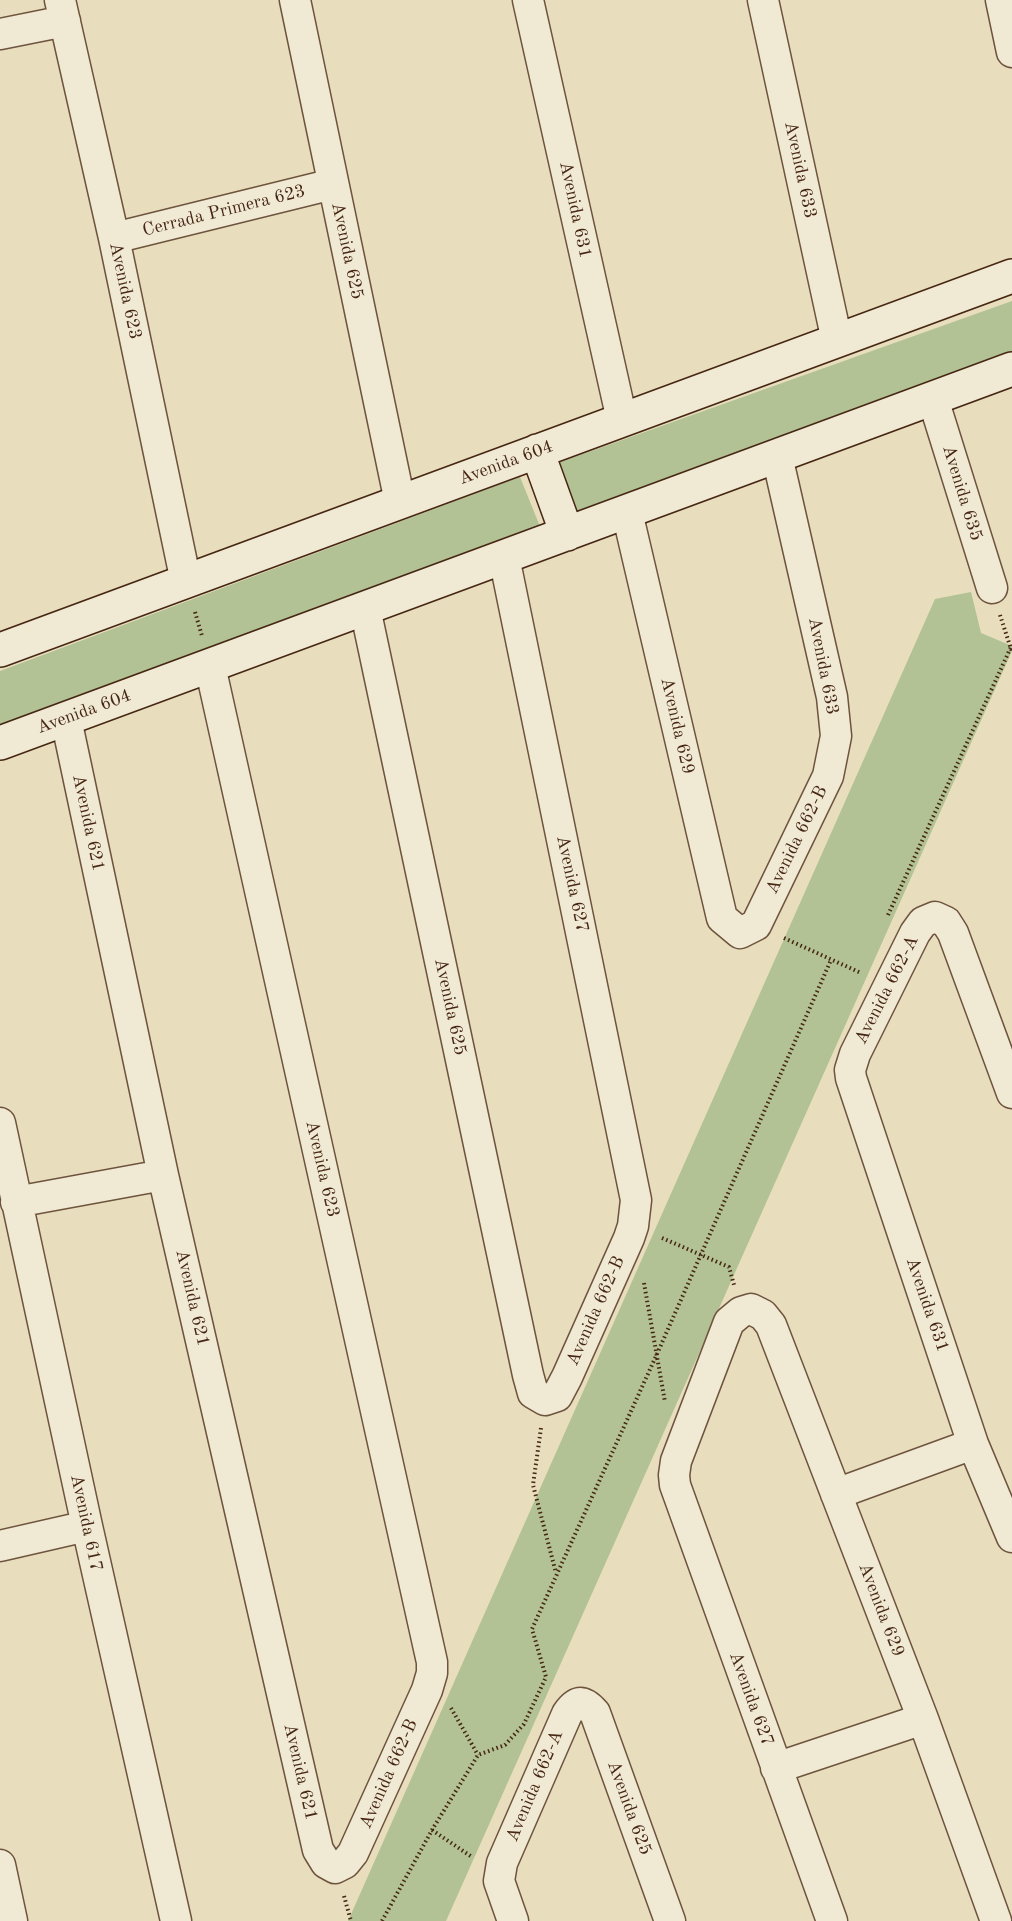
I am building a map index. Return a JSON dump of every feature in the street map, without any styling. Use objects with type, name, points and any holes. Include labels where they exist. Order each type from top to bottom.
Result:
[{"type":"street","name":"Avenida 625","points":[[295,0],[400,502]]},
{"type":"street","name":"Avenida 631","points":[[528,0],[621,420]]},
{"type":"street","name":"Avenida 633","points":[[763,0],[837,341]]},
{"type":"street","points":[[1001,0],[1012,52]]},
{"type":"street","points":[[0,34],[63,11]]},
{"type":"street","name":"Avenida 623","points":[[63,11],[114,238],[186,582]]},
{"type":"street","name":"Cerrada Primera 623","points":[[114,238],[333,184]]},
{"type":"street","name":"Avenida 604","points":[[0,650],[1012,276]]},
{"type":"street","name":"Avenida 604","points":[[0,743],[1012,369]]},
{"type":"street","name":"Avenida 635","points":[[933,399],[992,588]]},
{"type":"street","points":[[537,452],[567,534]]},
{"type":"street","name":"Avenida 633","points":[[777,456],[832,698],[836,736]]},
{"type":"street","name":"Avenida 629","points":[[627,512],[723,918],[748,929]]},
{"type":"street","name":"Avenida 627","points":[[504,557],[634,1189],[634,1219]]},
{"type":"street","name":"Avenida 625","points":[[365,608],[528,1375],[533,1394],[545,1400]]},
{"type":"street","name":"Avenida 623","points":[[210,666],[432,1662],[432,1673]]},
{"type":"street","name":"Avenida 621","points":[[66,719],[164,1175],[318,1850],[326,1863],[335,1868]]},
{"type":"street","name":"Avenida 662-B","points":[[748,929],[828,776],[836,736]]},
{"type":"street","name":"Avenida 662-A","points":[[850,1070],[855,1054],[915,933],[923,922],[935,917],[946,922],[953,933],[1012,1094]]},
{"type":"street","name":"Avenida 631","points":[[850,1070],[853,1086],[974,1444],[1012,1537]]},
{"type":"street","name":"Avenida 617","points":[[0,1123],[87,1526],[176,1921]]},
{"type":"street","points":[[16,1202],[164,1175]]},
{"type":"street","name":"Avenida 662-B","points":[[545,1400],[557,1396],[562,1387],[634,1219]]},
{"type":"street","name":"Avenida 629","points":[[746,1310],[763,1315],[771,1325],[924,1719],[996,1921]]},
{"type":"street","name":"Avenida 627","points":[[746,1310],[729,1322],[676,1461],[674,1475],[676,1494],[832,1921]]},
{"type":"street","points":[[836,1494],[974,1444]]},
{"type":"street","points":[[0,1546],[87,1526]]},
{"type":"street","name":"Avenida 662-B","points":[[335,1868],[345,1863],[353,1853],[427,1690],[432,1673]]},
{"type":"street","name":"Avenida 625","points":[[580,1702],[588,1705],[595,1713],[670,1921]]},
{"type":"street","name":"Avenida 662-A","points":[[500,1876],[502,1863],[567,1714],[573,1706],[580,1702]]},
{"type":"street","points":[[776,1768],[924,1719]]},
{"type":"street","points":[[0,1865],[12,1921]]},
{"type":"street","points":[[500,1876],[501,1888],[513,1921]]},
{"type":"path","points":[[186,582],[210,666]]},
{"type":"path","points":[[886,919],[1011,649],[992,588]]},
{"type":"path","points":[[748,929],[861,973]]},
{"type":"path","points":[[382,1921],[432,1830],[478,1755],[505,1745],[524,1724],[546,1677],[532,1629],[831,960]]},
{"type":"path","points":[[634,1219],[729,1267],[746,1310]]},
{"type":"path","points":[[642,1272],[666,1407]]},
{"type":"path","points":[[545,1400],[533,1485],[557,1574]]},
{"type":"path","points":[[432,1673],[478,1755]]},
{"type":"path","points":[[432,1830],[500,1876]]},
{"type":"green space","points":[[1012,301],[1012,355],[575,517],[555,464]]},
{"type":"green space","points":[[520,477],[541,529],[0,730],[0,671]]},
{"type":"green space","points":[[971,592],[981,633],[1012,646],[1012,651],[446,1921],[348,1921],[935,599]]}]
